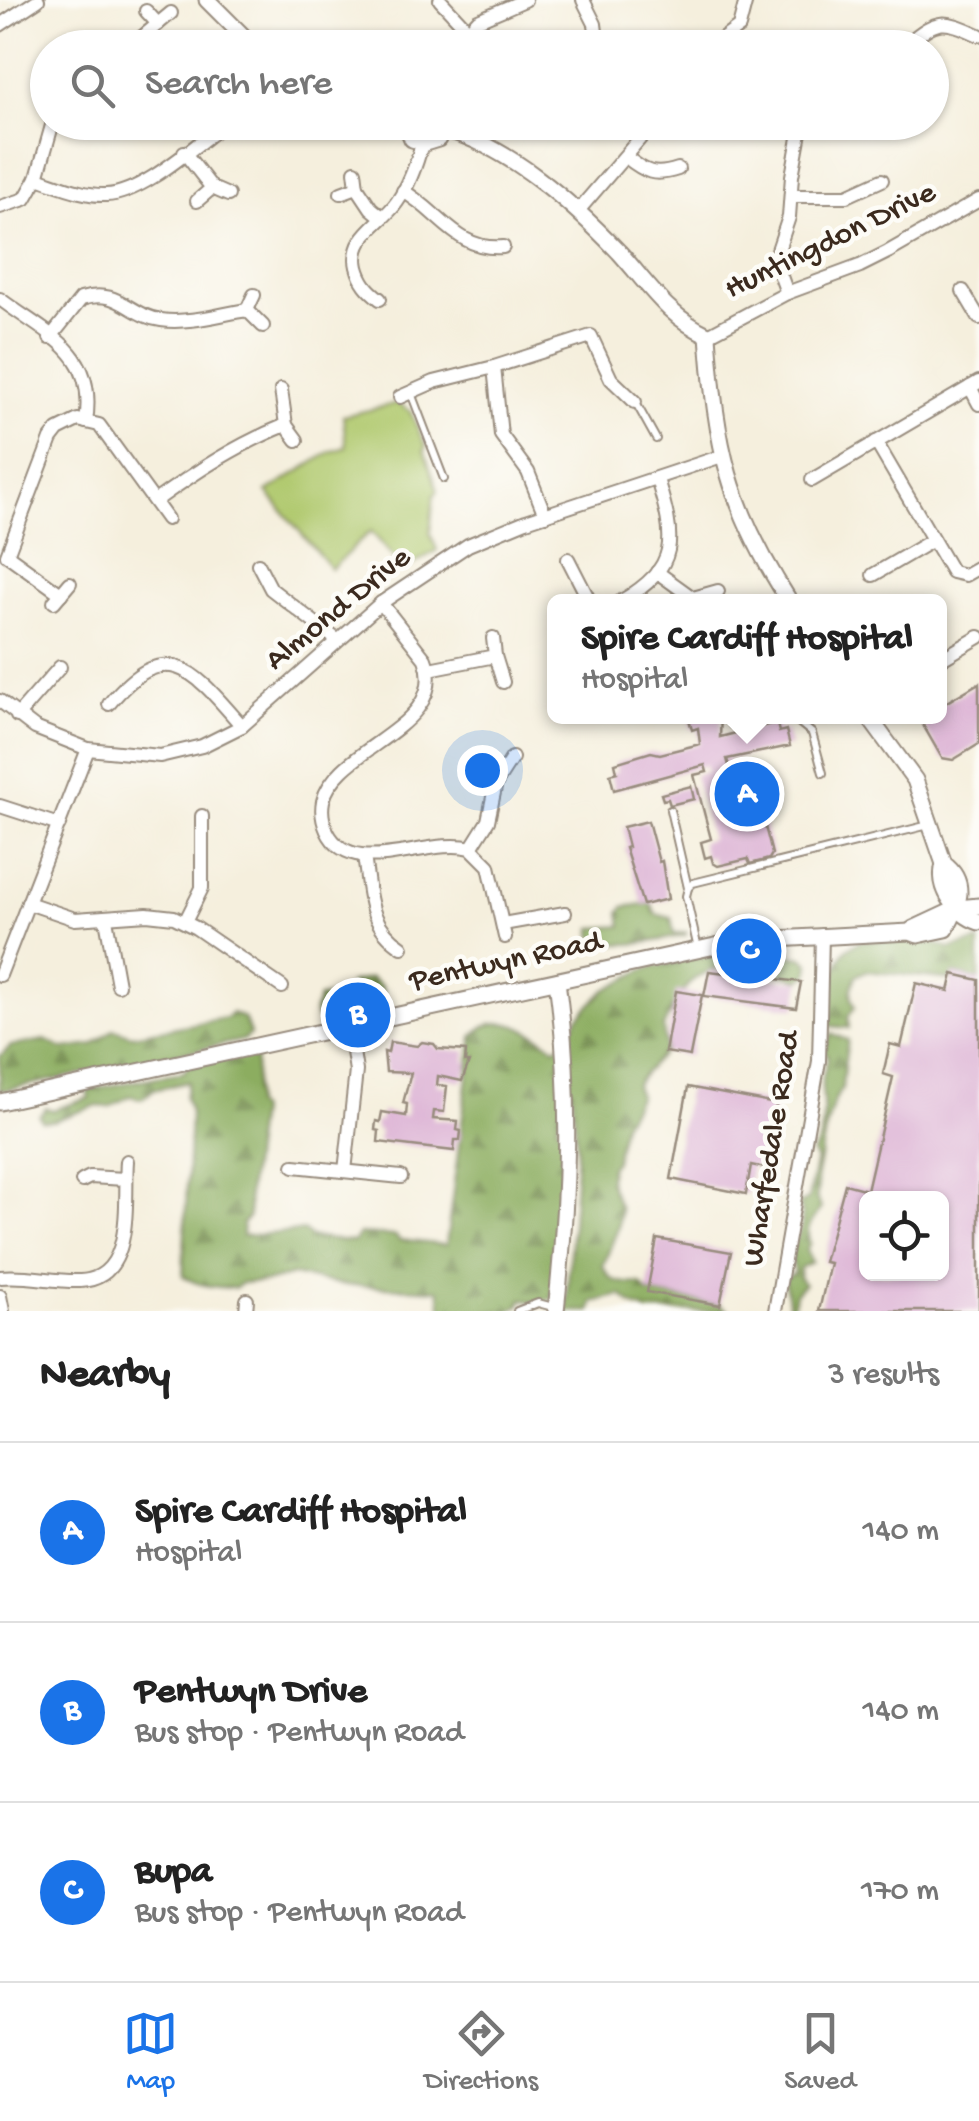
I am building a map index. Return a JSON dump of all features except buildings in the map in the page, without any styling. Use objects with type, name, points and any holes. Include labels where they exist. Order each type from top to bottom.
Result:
[{"type":"street","points":[[0,24],[38,0]]},
{"type":"street","points":[[207,0],[237,30]]},
{"type":"street","points":[[440,0],[467,30],[492,13],[525,0]]},
{"type":"street","points":[[584,0],[596,30]]},
{"type":"street","points":[[735,30],[746,0]]},
{"type":"street","points":[[146,11],[158,24]]},
{"type":"street","points":[[151,30],[172,13]]},
{"type":"street","points":[[926,30],[937,23],[956,25],[979,35]]},
{"type":"street","points":[[0,207],[25,199],[37,178],[48,140]]},
{"type":"street","points":[[37,178],[72,190],[103,196],[118,194],[137,186],[201,140]]},
{"type":"street","points":[[414,140],[434,140]]},
{"type":"street","points":[[478,140],[578,212],[670,312],[708,336],[712,404],[722,456],[741,513],[785,594]]},
{"type":"street","points":[[578,212],[640,140]]},
{"type":"street","points":[[787,293],[778,262],[799,140]]},
{"type":"street","points":[[380,299],[363,296],[356,248],[403,192],[422,143]]},
{"type":"street","points":[[184,152],[212,188],[228,196]]},
{"type":"street","points":[[626,158],[645,172],[662,174],[678,170]]},
{"type":"street","points":[[355,171],[356,187],[382,218]]},
{"type":"street","points":[[792,196],[846,196],[882,180]]},
{"type":"street","points":[[341,192],[356,187]]},
{"type":"street","points":[[197,201],[212,188]]},
{"type":"street","points":[[403,192],[424,203],[483,255],[503,247]]},
{"type":"street","name":"Huntingdon Drive","points":[[708,336],[787,293],[860,266],[979,200]]},
{"type":"street","points":[[963,290],[979,318]]},
{"type":"street","points":[[247,310],[254,295]]},
{"type":"street","points":[[50,338],[81,299],[91,296],[117,299],[156,320],[247,310]]},
{"type":"street","points":[[0,300],[71,352],[82,366],[89,393],[86,422]]},
{"type":"street","points":[[247,310],[263,326]]},
{"type":"street","points":[[405,395],[434,382],[591,336],[611,380],[636,402]]},
{"type":"street","points":[[494,367],[504,444],[528,472],[544,515]]},
{"type":"street","points":[[812,480],[974,384],[979,404]]},
{"type":"street","points":[[282,390],[286,425],[297,440]]},
{"type":"street","points":[[62,593],[4,553],[50,439],[68,424],[78,420],[99,425],[166,519]]},
{"type":"street","points":[[155,501],[238,445],[286,425]]},
{"type":"street","points":[[876,442],[952,572],[964,575],[979,567]]},
{"type":"street","name":"Almond Drive","points":[[0,701],[16,716],[88,750],[160,756],[202,746],[242,726],[381,603],[468,544],[722,456]]},
{"type":"street","points":[[630,594],[656,572],[669,551],[670,528],[656,480]]},
{"type":"street","points":[[873,575],[933,540]]},
{"type":"street","points":[[568,559],[586,594]]},
{"type":"street","points":[[258,564],[271,589],[337,640]]},
{"type":"street","points":[[656,572],[687,594]]},
{"type":"street","points":[[707,594],[718,591]]},
{"type":"street","points":[[381,603],[422,653],[429,669],[429,688],[420,706],[337,776],[323,801],[324,824],[330,838],[340,848],[364,856],[442,845],[471,848],[489,866],[504,931],[565,913]]},
{"type":"street","points":[[947,656],[979,637]]},
{"type":"street","points":[[493,638],[503,682]]},
{"type":"street","points":[[429,669],[495,656]]},
{"type":"street","points":[[109,704],[142,670],[165,665],[209,688],[242,726]]},
{"type":"street","points":[[16,716],[60,667]]},
{"type":"street","points":[[874,724],[908,768],[944,864],[953,871],[960,886],[958,908],[979,922]]},
{"type":"street","points":[[0,975],[88,750]]},
{"type":"street","points":[[471,848],[488,821],[496,782],[512,758]]},
{"type":"street","points":[[0,806],[59,825]]},
{"type":"street","points":[[186,922],[202,888],[202,816]]},
{"type":"street","points":[[186,832],[202,832]]},
{"type":"street","points":[[364,856],[372,912],[388,938],[402,947]]},
{"type":"street","points":[[28,903],[76,919],[162,914],[186,922],[282,987]]},
{"type":"street","name":"Pentwyn Road","points":[[0,1102],[698,950],[738,942],[910,932],[958,908],[979,906]]},
{"type":"street","points":[[106,919],[118,985]]},
{"type":"street","name":"Wharfedale Road","points":[[775,1311],[819,1061],[822,935]]},
{"type":"street","points":[[378,950],[388,938]]},
{"type":"street","points":[[257,992],[267,977]]},
{"type":"street","points":[[556,1310],[569,1139],[557,980]]},
{"type":"street","points":[[345,1171],[356,1072],[349,1026]]},
{"type":"street","points":[[0,1277],[34,1276],[76,1282],[103,1274],[120,1252],[127,1161]]},
{"type":"street","points":[[294,1166],[401,1177]]},
{"type":"street","points":[[82,1181],[90,1177],[126,1179]]},
{"type":"street","points":[[0,1296],[3,1311]]},
{"type":"lane","points":[[405,395],[444,479]]},
{"type":"lane","points":[[636,402],[656,439]]},
{"type":"lane","points":[[732,725],[736,724]]},
{"type":"lane","points":[[801,724],[812,734],[823,773]]},
{"type":"lane","points":[[670,810],[698,950]]},
{"type":"lane","points":[[688,888],[694,883],[930,824]]},
{"type":"lane","points":[[517,1311],[538,1302],[556,1310]]},
{"type":"green space","points":[[398,403],[410,411],[426,447],[438,491],[434,495],[430,533],[437,550],[404,570],[371,531],[331,569],[267,492],[330,452],[346,447],[343,416]]},
{"type":"green space","points":[[651,903],[655,914],[671,918],[674,934],[686,935],[624,944],[593,936],[593,928],[622,926],[620,912],[624,907]]},
{"type":"green space","points":[[864,940],[920,942],[950,949],[979,941],[979,980],[954,974],[952,980],[866,971],[856,976],[853,984],[855,1007],[848,1017],[849,1028],[830,1026],[826,994],[842,956]]},
{"type":"green space","points":[[754,950],[803,957],[810,964],[809,974],[800,980],[762,967],[736,965],[700,976],[686,988],[663,1027],[666,1049],[635,1086],[639,1096],[623,1123],[609,1181],[620,1209],[618,1228],[603,1266],[613,1280],[640,1284],[647,1292],[720,1305],[729,1311],[649,1311],[634,1306],[621,1295],[593,1302],[591,1311],[566,1311],[577,1149],[572,1088],[557,1125],[565,1138],[552,1299],[522,1299],[520,1305],[509,1311],[442,1311],[439,1290],[344,1285],[293,1275],[241,1283],[236,1288],[195,1282],[183,1276],[188,1082],[153,1090],[142,1099],[130,1096],[109,1107],[95,1106],[53,1121],[42,1121],[39,1116],[46,1108],[53,1110],[89,1098],[87,1090],[184,1072],[188,1066],[249,1052],[256,1054],[254,1105],[258,1111],[249,1217],[243,1223],[242,1236],[304,1231],[310,1237],[354,1242],[359,1234],[446,1245],[473,1037],[482,1028],[492,1024],[514,1025],[555,1048],[568,1039],[578,1017],[604,991],[643,970],[691,958]]},
{"type":"green space","points":[[370,978],[383,992],[375,1010],[324,1021],[317,1018],[314,1011],[319,998],[341,997],[350,983]]},
{"type":"green space","points":[[232,1013],[244,1018],[250,1034],[243,1040],[0,1091],[0,1056],[11,1046],[45,1040],[63,1049],[93,1045],[114,1029],[132,1035],[226,1018]]},
{"type":"green space","points":[[831,1034],[848,1040],[842,1089],[829,1116],[817,1174],[816,1197],[821,1208],[809,1228],[810,1243],[806,1250],[812,1262],[800,1268],[799,1277],[804,1284],[795,1294],[792,1311],[788,1311],[785,1278],[794,1274],[791,1251],[801,1230],[799,1204],[808,1199],[816,1159],[812,1153],[822,1131],[822,1081],[828,1056],[824,1050]]},
{"type":"place","name":"Spire Cardiff Hospital","points":[[747,794]]},
{"type":"place","name":"Bupa","points":[[749,951]]},
{"type":"place","name":"Pentwyn Drive","points":[[358,1015]]}]
